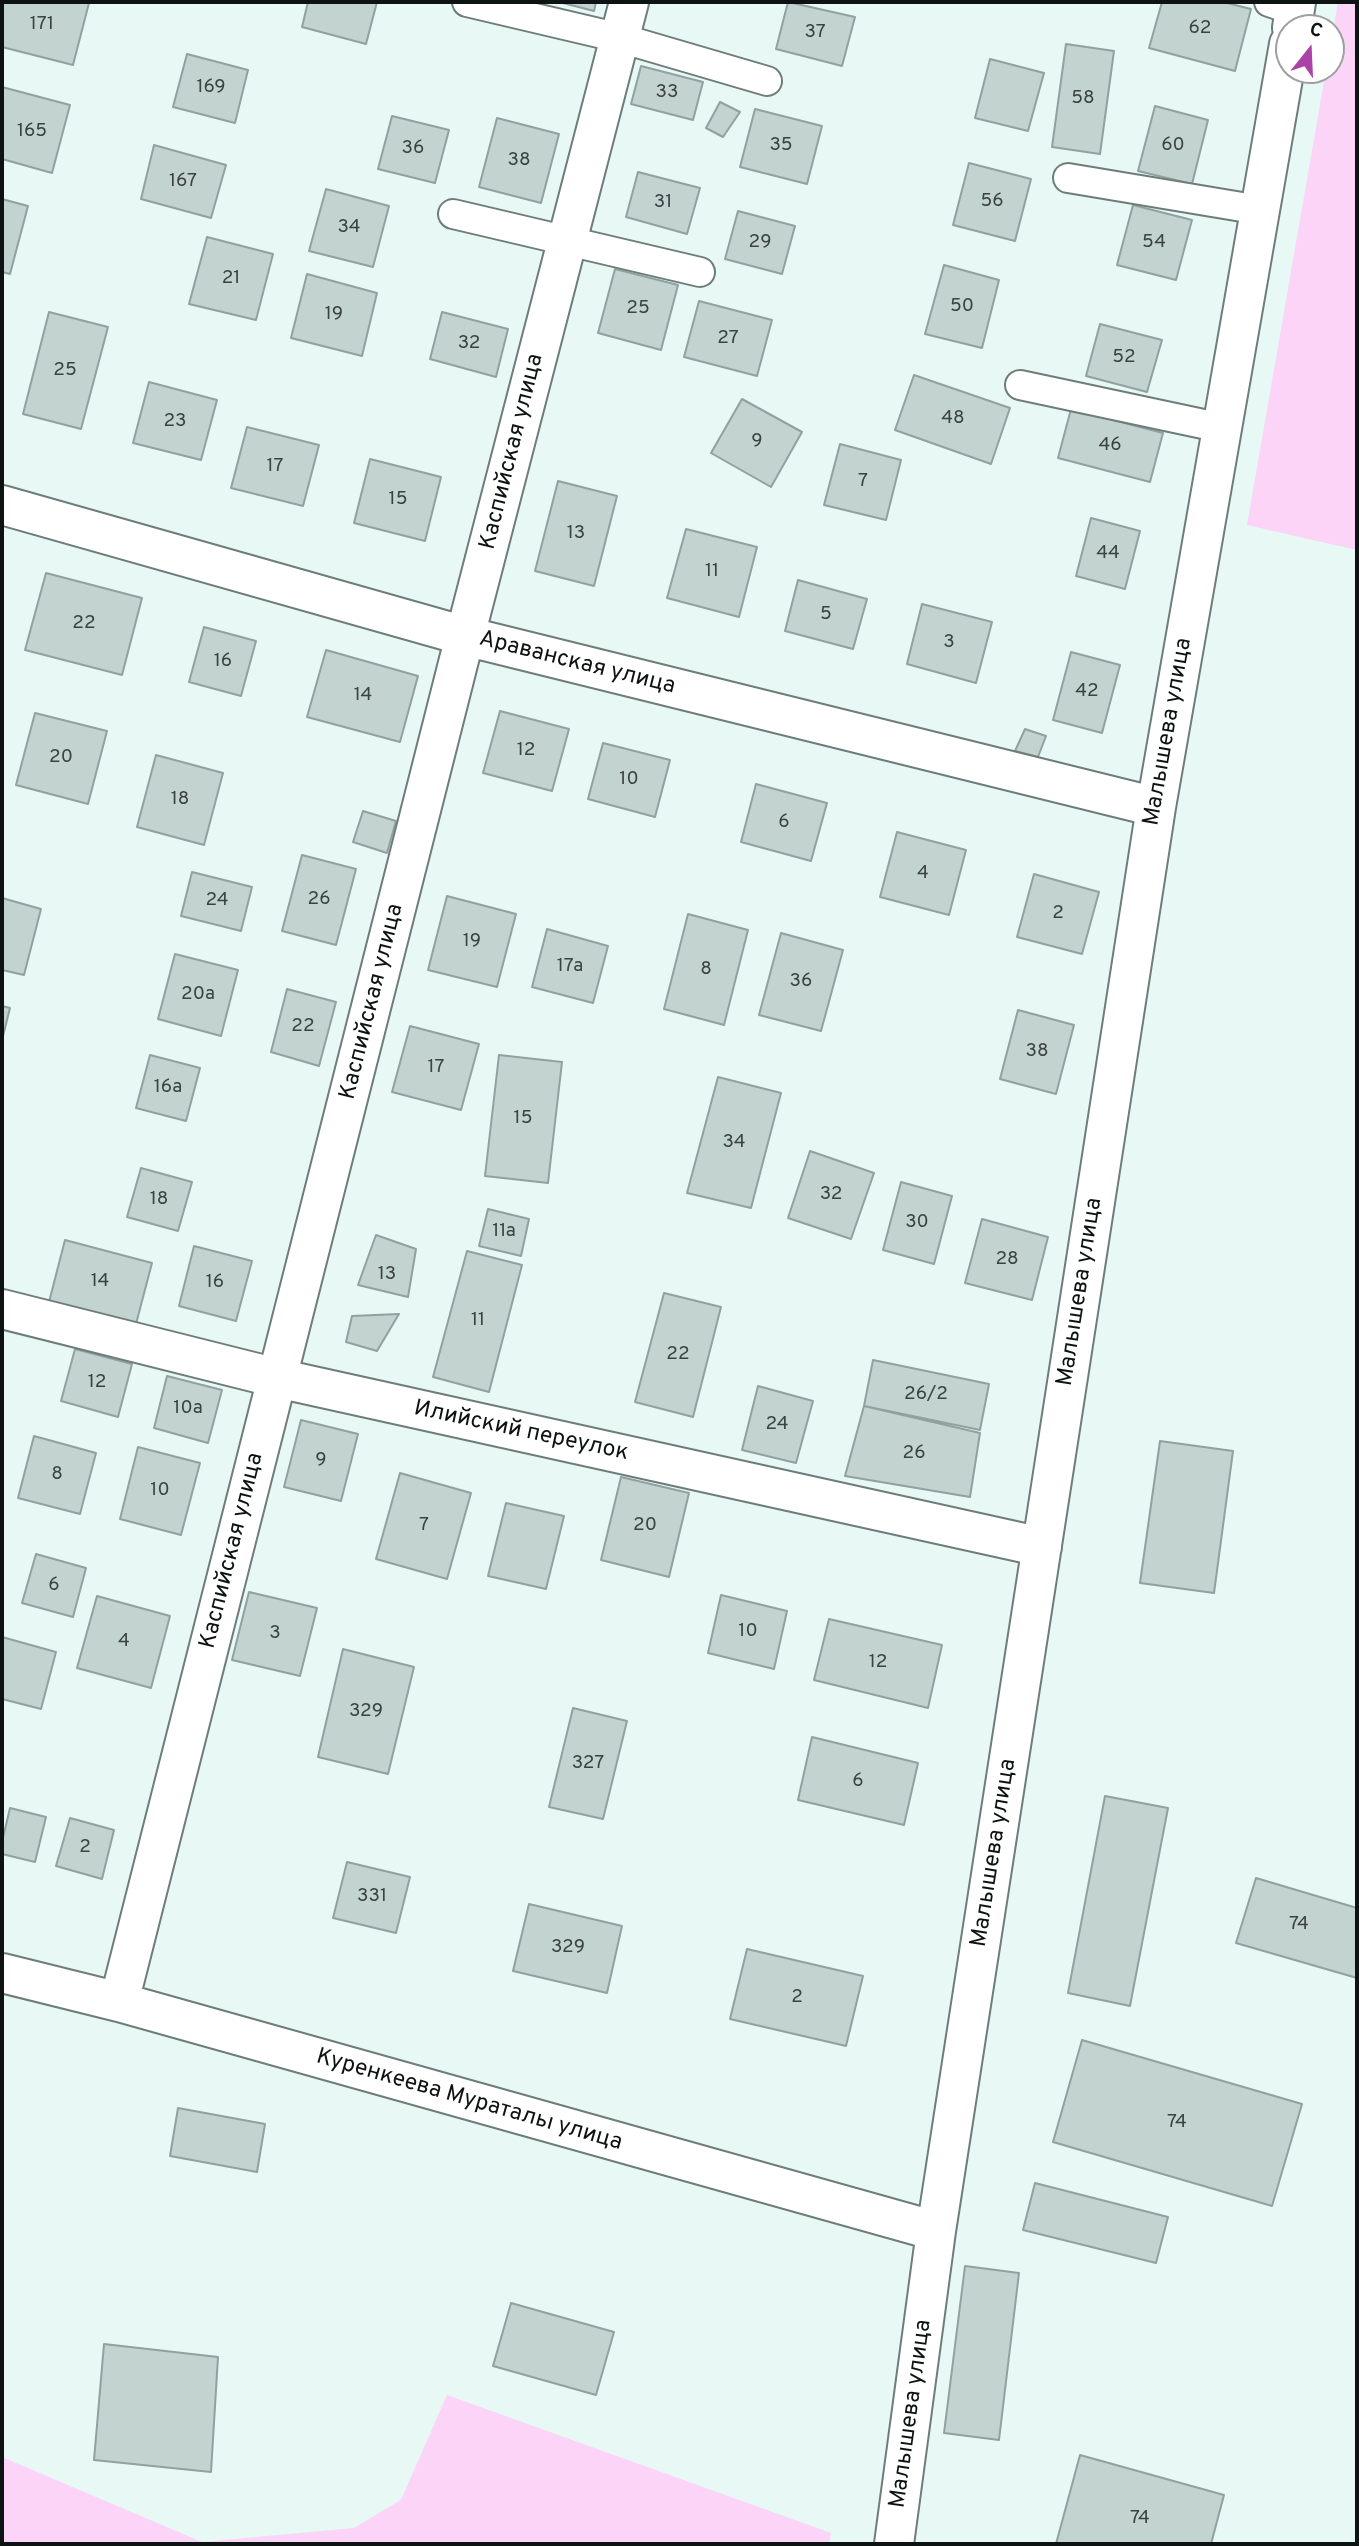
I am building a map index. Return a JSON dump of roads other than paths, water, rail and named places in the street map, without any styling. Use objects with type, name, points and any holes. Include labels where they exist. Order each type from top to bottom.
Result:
[{"type":"street","name":"Каспийская улица","points":[[119,2003],[465,636],[629,2]]},
{"type":"street","name":"Малышева улица","points":[[894,2544],[936,2231],[1156,807],[1260,210],[1278,84]]},
{"type":"street","name":"Араванская улица","points":[[2,505],[465,636],[1156,807]]},
{"type":"street","name":"Илийский переулок","points":[[2,1309],[277,1378],[1042,1547]]},
{"type":"street","name":"Куренкеева Мураталы улица","points":[[2,1973],[119,2003],[936,2231]]},
{"type":"lane","points":[[467,2],[620,38],[767,81]]},
{"type":"lane","points":[[1068,178],[1260,210]]},
{"type":"lane","points":[[453,214],[700,272]]},
{"type":"lane","points":[[1020,385],[1222,428]]}]
